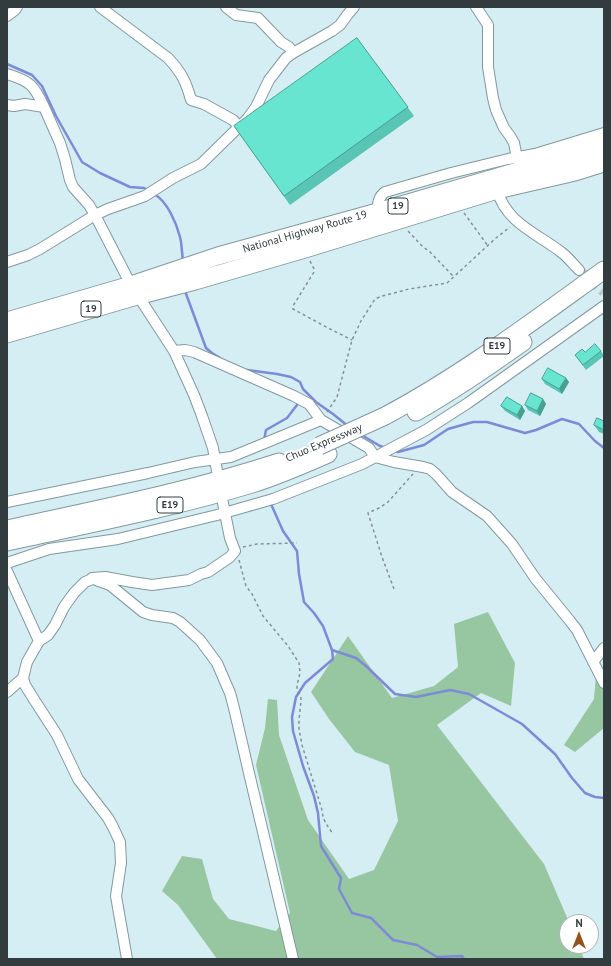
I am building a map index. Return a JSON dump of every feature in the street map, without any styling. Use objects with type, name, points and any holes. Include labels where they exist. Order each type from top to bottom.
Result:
[{"type":"highway","name":"National Highway Route 19","points":[[193,273],[218,256],[377,212],[604,146]]},
{"type":"highway","name":"National Highway Route 19","points":[[7,334],[174,278],[305,249],[498,190],[575,172],[604,163]]},
{"type":"highway","name":"Chuo Expressway","points":[[387,421],[415,400],[500,344],[604,270]]},
{"type":"highway","name":"Chuo Expressway","points":[[7,542],[128,516],[212,495],[285,472],[324,450],[453,391],[482,372],[604,284]]},
{"type":"highway","name":"National Highway Route 19","points":[[7,321],[134,291]]},
{"type":"highway","name":"Chuo Expressway","points":[[7,529],[209,483],[324,450]]},
{"type":"street","points":[[7,16],[17,7]]},
{"type":"street","points":[[100,7],[168,58],[182,76],[191,100],[204,104],[233,120],[239,127]]},
{"type":"street","points":[[226,7],[236,15],[258,18],[281,42],[289,47],[293,53]]},
{"type":"street","points":[[7,262],[40,249],[95,215],[145,196],[164,183],[201,164],[239,127],[252,112],[276,70],[286,58],[332,32],[340,25],[354,7]]},
{"type":"street","points":[[476,7],[488,25],[488,67],[496,110],[504,128],[514,143],[517,158]]},
{"type":"street","points":[[7,74],[16,76],[26,81],[37,93],[60,143],[73,187],[89,205],[134,291],[174,351],[202,416],[212,448],[217,471]]},
{"type":"street","points":[[7,105],[14,106],[25,104],[44,107]]},
{"type":"street","points":[[377,212],[378,202],[381,195],[385,192],[451,173],[535,154],[604,133]]},
{"type":"street","points":[[498,190],[502,202],[517,222],[562,253],[579,270]]},
{"type":"street","points":[[7,563],[49,549],[118,538],[181,524],[224,508],[273,499],[362,464],[426,430],[468,403],[604,306]]},
{"type":"street","points":[[174,351],[185,350],[194,352],[294,396],[309,404],[323,418],[378,455],[394,462],[416,465],[430,469],[452,492],[487,516],[512,544],[535,578],[570,620],[604,684]]},
{"type":"street","points":[[7,502],[195,462],[231,457],[323,418]]},
{"type":"street","points":[[127,959],[116,896],[121,863],[120,842],[114,827],[108,818],[86,792],[78,779],[57,735],[25,685],[23,678],[27,662],[40,641],[48,635],[64,607],[74,593],[85,582],[92,578],[105,577],[152,585],[189,580],[208,572],[230,557],[236,551],[230,538],[224,508]]},
{"type":"street","points":[[7,570],[40,641]]},
{"type":"street","points":[[90,580],[96,580],[110,585],[143,612],[152,615],[174,618],[200,640],[217,663],[230,693],[234,708],[293,959]]},
{"type":"street","points":[[593,662],[604,648]]},
{"type":"street","points":[[7,692],[23,678]]},
{"type":"path","points":[[463,211],[488,246]]},
{"type":"path","points":[[402,220],[405,227],[423,247],[429,251],[453,276]]},
{"type":"path","points":[[323,418],[337,397],[352,340],[361,321],[373,302],[379,297],[409,289],[447,283],[496,238],[517,222]]},
{"type":"path","points":[[305,249],[306,255],[312,263],[314,272],[293,306],[293,309],[352,340]]},
{"type":"path","points":[[394,589],[368,513],[380,508],[388,502],[410,478],[416,470],[416,465]]},
{"type":"path","points":[[297,543],[257,544],[240,548],[236,551],[246,586],[252,594],[263,616],[288,646],[299,663],[300,673],[296,685],[301,698],[299,729],[302,745],[322,810],[324,822],[333,834]]},
{"type":"green space","points":[[488,612],[515,663],[511,706],[481,693],[437,725],[544,864],[566,914],[559,914],[559,954],[582,954],[584,959],[217,959],[178,905],[162,891],[182,856],[202,859],[213,899],[229,919],[276,931],[290,913],[256,765],[265,728],[268,699],[277,700],[279,735],[308,820],[349,879],[374,870],[398,821],[389,765],[355,752],[329,719],[311,692],[348,636],[392,698],[434,686],[458,667],[454,624]]},
{"type":"green space","points":[[597,664],[604,673],[604,728],[575,752],[564,745],[594,699]]},
{"type":"building","points":[[357,38],[408,107],[284,196],[234,126]]},
{"type":"building","points":[[595,344],[601,351],[583,365],[575,355],[582,349],[585,352]]},
{"type":"building","points":[[548,368],[566,378],[559,389],[542,379]]},
{"type":"building","points":[[531,393],[543,399],[537,411],[525,405]]},
{"type":"building","points":[[507,397],[522,406],[517,415],[501,406]]},
{"type":"building","points":[[597,418],[604,421],[604,430],[594,425]]},
{"type":"waterway","points":[[7,64],[32,75],[42,86],[56,116],[82,162],[100,173],[130,187],[144,188],[148,190]]},
{"type":"waterway","points":[[154,194],[159,197],[167,207],[176,225],[182,246],[183,262]]},
{"type":"waterway","points":[[185,291],[206,348],[220,358]]},
{"type":"waterway","points":[[247,370],[291,377],[300,382],[303,389],[316,402],[348,426]]},
{"type":"waterway","points":[[264,440],[266,430],[287,418],[297,405],[298,401]]},
{"type":"waterway","points":[[394,451],[398,452],[424,445],[448,429],[473,422],[487,422],[525,433],[562,419],[579,424],[604,448]]},
{"type":"waterway","points":[[360,434],[386,448]]},
{"type":"waterway","points":[[271,504],[283,531],[297,551],[304,602],[323,626],[332,650],[333,659],[305,683],[296,697],[292,717],[293,731],[318,813],[321,846],[341,878],[339,889],[352,913],[371,918],[393,940],[417,945],[437,957],[462,956],[464,959]]},
{"type":"waterway","points":[[332,650],[356,658],[395,694],[416,697],[450,690],[469,694],[522,724],[555,754],[585,793],[595,797],[604,798]]},
{"type":"tunnel","points":[[579,270],[604,292]]}]
